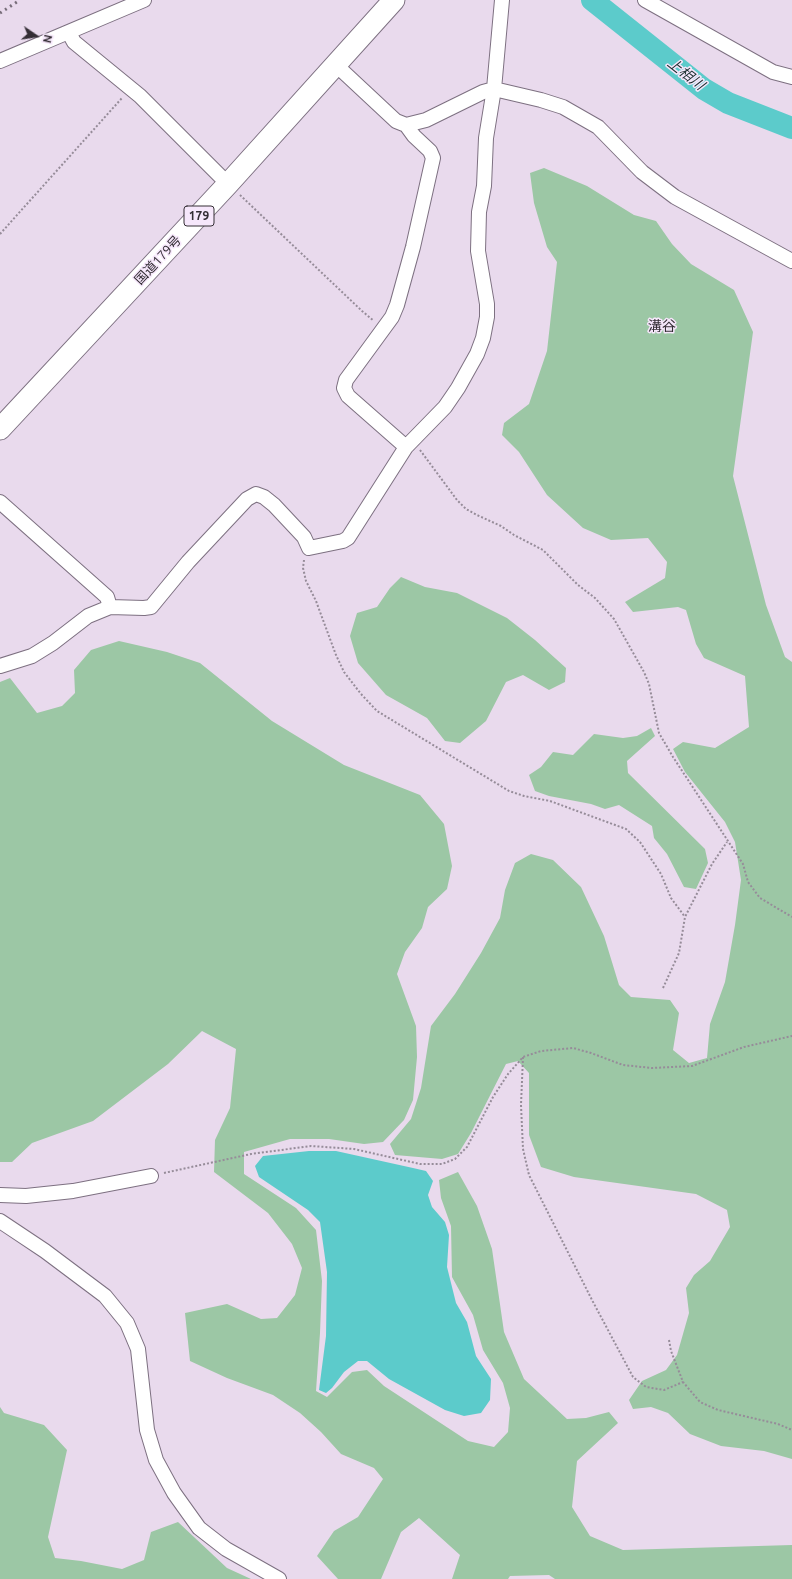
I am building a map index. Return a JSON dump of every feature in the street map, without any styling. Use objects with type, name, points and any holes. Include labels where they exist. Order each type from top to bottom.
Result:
[{"type":"highway","name":"国道179号","points":[[0,429],[228,184],[394,0]]},
{"type":"street","points":[[0,61],[144,0]]},
{"type":"street","points":[[0,666],[32,656],[53,643],[88,616],[110,607],[151,607],[188,562],[247,498],[256,494],[264,497],[274,505],[304,537],[309,548],[343,541],[348,538],[409,443],[445,407],[458,388],[477,354],[483,338],[487,317],[487,304],[478,251],[479,212],[484,186],[486,138],[494,89],[502,0]]},
{"type":"street","points":[[645,0],[773,72],[792,77]]},
{"type":"street","points":[[68,33],[74,42],[131,88],[228,184]]},
{"type":"street","points":[[336,65],[396,121],[406,125],[414,136],[430,151],[432,158],[413,247],[397,305],[384,329],[346,380],[344,388],[348,396],[409,443]]},
{"type":"street","points":[[406,125],[426,120],[483,92],[494,89],[541,100],[563,107],[598,127],[642,172],[675,198],[792,261]]},
{"type":"street","points":[[0,502],[107,597],[110,607]]},
{"type":"street","points":[[0,1195],[26,1196],[73,1191],[151,1176]]},
{"type":"street","points":[[0,1221],[39,1247],[105,1296],[127,1323],[138,1349],[147,1430],[156,1460],[174,1493],[199,1528],[226,1549],[279,1579]]},
{"type":"path","points":[[0,234],[131,88]]},
{"type":"path","points":[[228,184],[362,311],[384,329]]},
{"type":"path","points":[[409,443],[466,509],[501,526],[514,535],[543,550],[578,585],[595,598],[614,619],[644,672],[649,684],[659,733],[727,842],[743,864],[748,882],[760,898],[792,916]]},
{"type":"path","points":[[309,548],[304,556],[303,568],[306,581],[316,600],[336,655],[344,672],[361,694],[378,711],[509,791],[524,796],[550,801],[626,829],[640,842],[653,861],[661,874],[671,898],[685,917]]},
{"type":"path","points":[[663,988],[679,953],[685,917],[712,864],[727,842]]},
{"type":"path","points":[[151,1176],[251,1154],[311,1146],[354,1149],[420,1164],[442,1164],[455,1159],[467,1147],[493,1097],[508,1074],[523,1057],[541,1051],[573,1048],[591,1052],[623,1065],[652,1068],[692,1066],[744,1047],[792,1036]]},
{"type":"path","points":[[523,1057],[521,1105],[523,1149],[529,1175],[592,1300],[633,1377],[646,1387],[664,1390],[683,1382]]},
{"type":"path","points":[[669,1340],[671,1351],[683,1382],[700,1402],[718,1410],[778,1424],[792,1430]]},
{"type":"shaded area","points":[[544,168],[587,186],[634,215],[656,221],[672,244],[691,264],[734,290],[753,332],[733,476],[766,605],[785,657],[792,662],[792,1459],[764,1451],[721,1446],[690,1434],[668,1413],[651,1407],[633,1409],[629,1400],[642,1381],[666,1370],[677,1355],[689,1313],[686,1288],[694,1275],[710,1261],[730,1227],[727,1210],[696,1194],[574,1177],[541,1167],[529,1135],[529,1073],[518,1061],[506,1064],[471,1133],[458,1154],[442,1159],[395,1155],[390,1144],[411,1119],[421,1088],[431,1026],[455,994],[481,953],[500,918],[505,890],[515,863],[531,854],[553,860],[581,887],[604,936],[619,985],[631,997],[670,1000],[679,1013],[673,1050],[689,1063],[707,1058],[710,1024],[725,982],[735,925],[741,880],[735,842],[725,822],[685,772],[673,749],[683,742],[715,748],[749,727],[745,676],[704,658],[696,644],[686,610],[678,607],[633,612],[625,602],[665,578],[667,562],[648,538],[611,540],[583,528],[547,495],[519,452],[502,435],[504,423],[529,404],[547,351],[557,262],[547,247],[534,203],[530,173]]},
{"type":"shaded area","points":[[401,577],[425,587],[457,593],[507,618],[535,640],[566,668],[565,682],[549,690],[523,675],[506,682],[486,721],[460,743],[445,741],[427,718],[386,695],[358,663],[350,636],[357,613],[377,607],[390,588]]},
{"type":"shaded area","points":[[119,641],[167,652],[200,663],[272,721],[344,765],[420,795],[444,824],[452,866],[447,889],[428,907],[422,928],[405,952],[397,974],[416,1026],[417,1057],[413,1100],[404,1120],[383,1142],[364,1144],[329,1139],[290,1139],[244,1152],[244,1174],[296,1208],[316,1230],[322,1281],[316,1391],[327,1397],[352,1372],[367,1370],[384,1386],[468,1441],[494,1447],[508,1432],[510,1408],[503,1383],[483,1350],[473,1315],[452,1277],[451,1226],[441,1198],[439,1180],[458,1172],[477,1206],[492,1249],[504,1332],[524,1379],[567,1419],[586,1418],[609,1412],[618,1423],[577,1461],[572,1507],[590,1536],[623,1550],[792,1545],[792,1579],[555,1579],[549,1575],[510,1576],[508,1579],[452,1579],[460,1555],[419,1518],[401,1532],[381,1579],[338,1579],[317,1556],[334,1531],[358,1517],[383,1479],[374,1468],[341,1454],[321,1432],[300,1413],[273,1395],[227,1378],[190,1361],[185,1313],[227,1304],[261,1319],[277,1318],[295,1295],[302,1268],[292,1244],[268,1213],[214,1172],[215,1140],[230,1108],[236,1049],[202,1031],[168,1064],[93,1121],[32,1143],[12,1162],[0,1162],[0,682],[10,678],[37,713],[62,706],[75,693],[74,670],[91,650]]},
{"type":"shaded area","points":[[651,728],[655,736],[627,761],[628,773],[705,849],[708,863],[696,889],[684,887],[667,854],[654,838],[652,826],[619,805],[605,809],[591,804],[549,796],[535,791],[529,775],[541,767],[553,752],[573,755],[594,734],[623,738],[637,736]]},
{"type":"shaded area","points":[[309,1151],[336,1151],[426,1171],[433,1181],[428,1195],[432,1207],[445,1222],[449,1235],[447,1267],[456,1303],[467,1322],[476,1356],[491,1379],[490,1400],[481,1413],[464,1416],[445,1410],[389,1379],[367,1361],[358,1361],[344,1372],[332,1388],[326,1393],[319,1390],[326,1336],[327,1272],[320,1222],[308,1210],[259,1177],[255,1166],[263,1156]]},
{"type":"shaded area","points":[[0,1407],[4,1413],[44,1425],[67,1450],[48,1537],[55,1558],[81,1561],[122,1569],[144,1560],[151,1532],[178,1522],[227,1568],[251,1579],[0,1579]]},
{"type":"waterway","name":"上相川","points":[[592,0],[704,89],[728,103],[792,128]]},
{"type":"railway","points":[[0,13],[20,0]]},
{"type":"district","name":"溝谷","points":[[662,326]]}]
